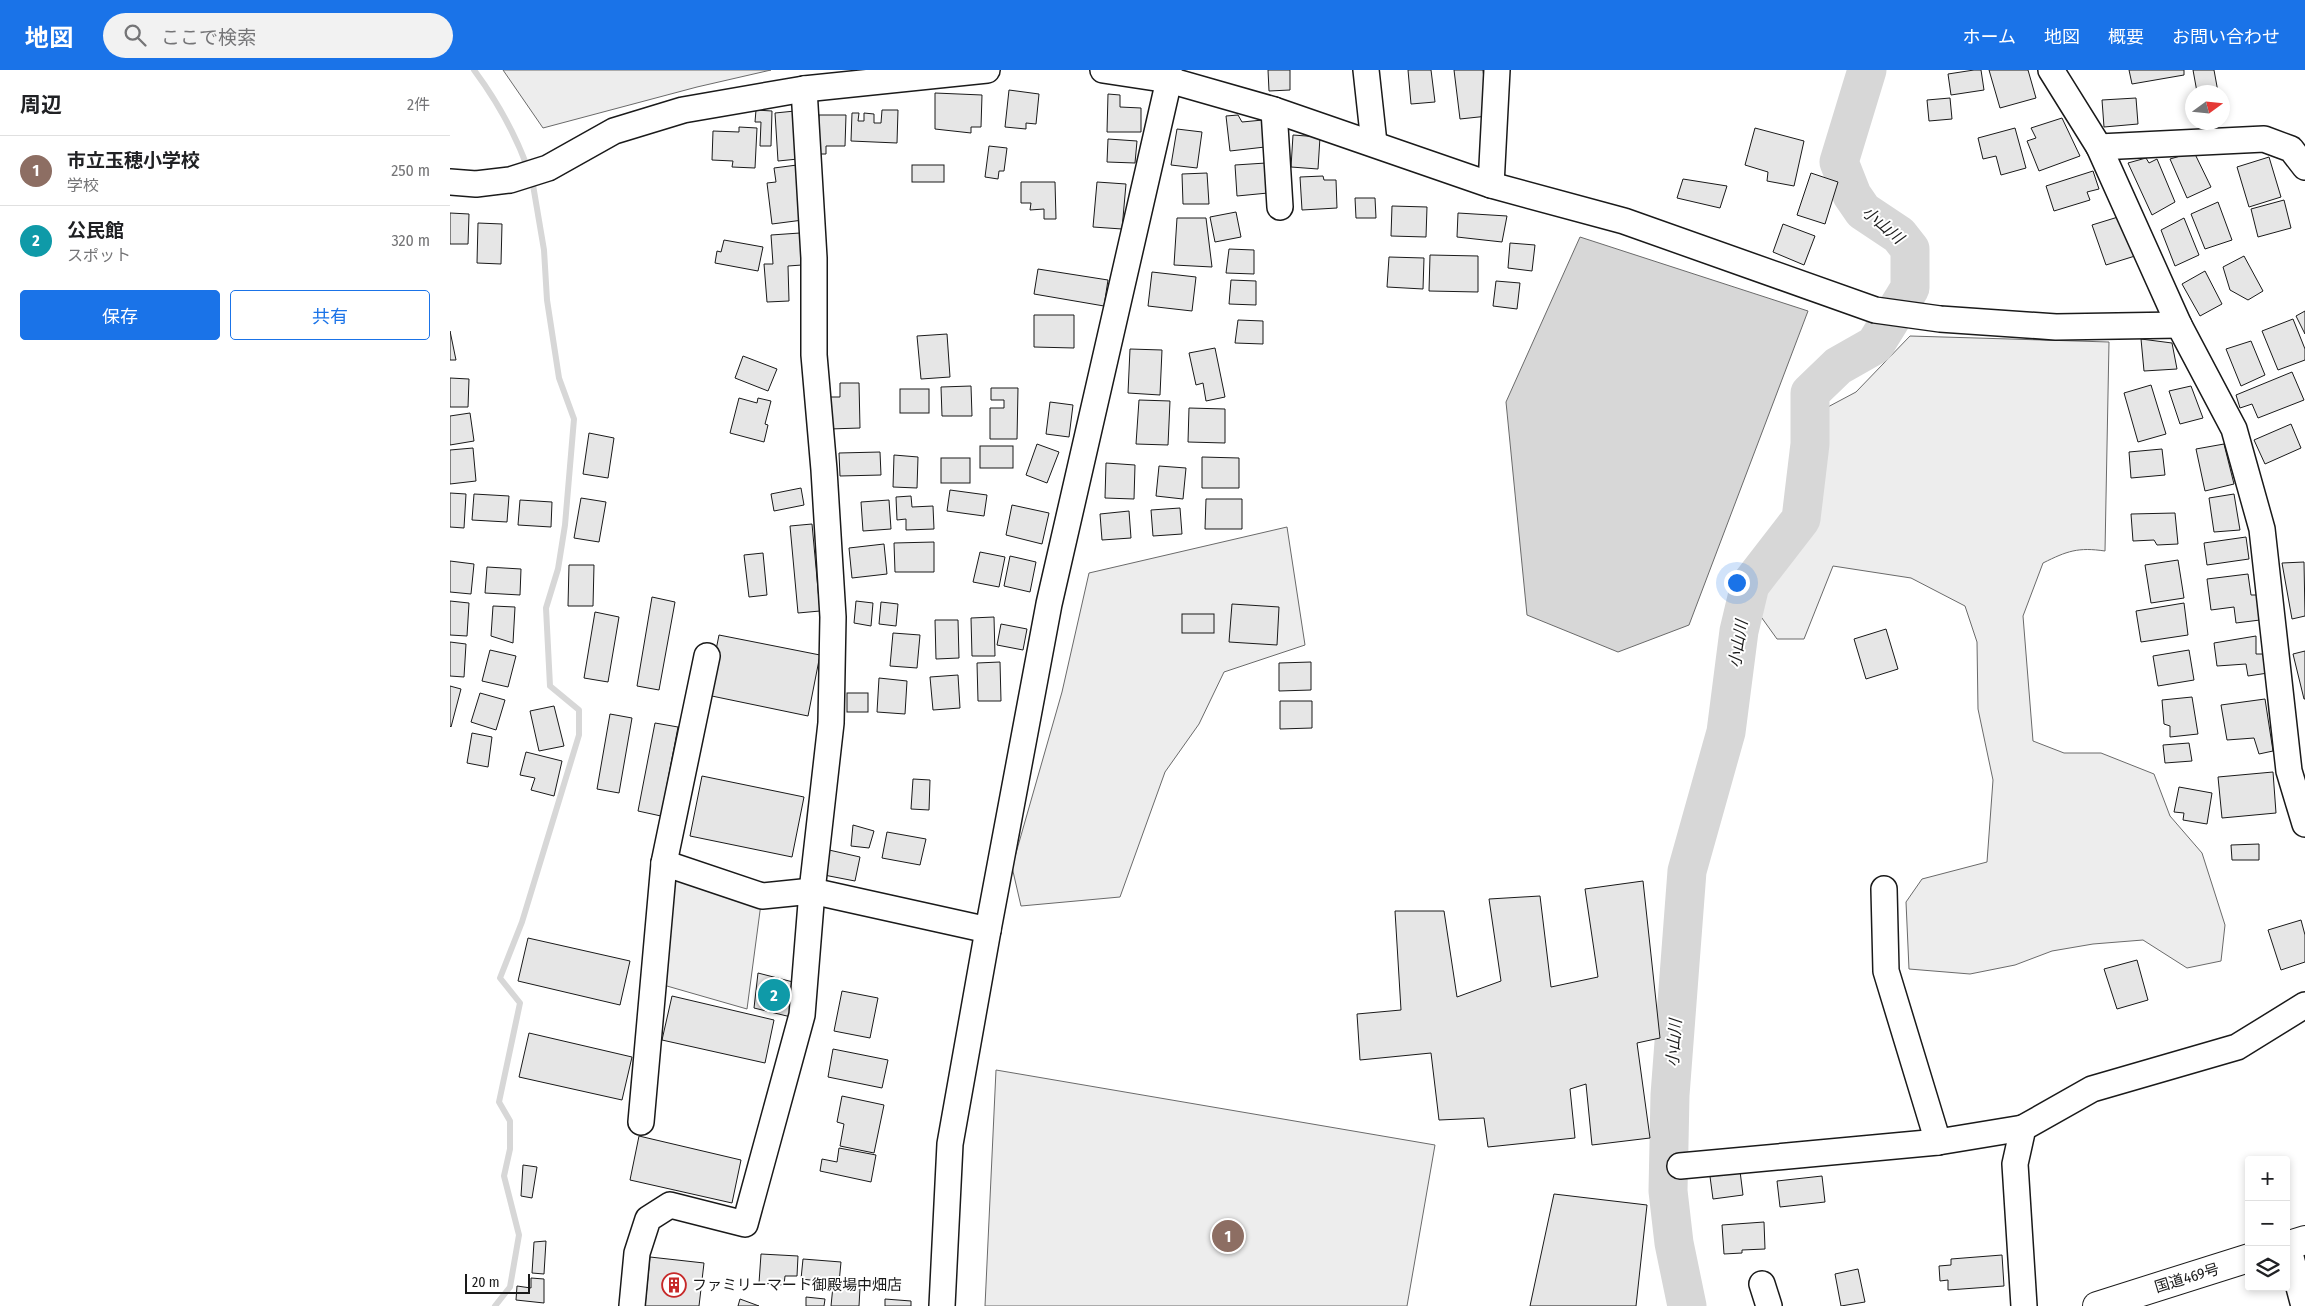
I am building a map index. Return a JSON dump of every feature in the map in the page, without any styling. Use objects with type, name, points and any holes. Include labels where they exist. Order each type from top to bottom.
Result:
[{"type":"highway","name":"国道469号","points":[[2097,1306],[2245,1259]]},
{"type":"street","points":[[450,182],[476,184],[510,180],[548,168],[614,131],[683,110],[804,89],[987,70]]},
{"type":"street","points":[[1103,70],[1167,73],[1491,185],[1624,221],[1880,310],[1921,316],[2056,327],[2179,325]]},
{"type":"street","points":[[1366,70],[1374,144]]},
{"type":"street","points":[[1491,185],[1497,70]]},
{"type":"street","points":[[2051,70],[2099,146],[2179,325],[2234,429],[2262,529],[2289,771],[2305,824]]},
{"type":"street","points":[[942,1306],[950,1144],[988,930],[1049,604],[1167,73]]},
{"type":"street","points":[[632,1306],[638,1253],[648,1219],[670,1205],[745,1224],[802,1015],[812,891],[831,723],[833,617],[824,470],[814,355],[814,258],[804,89]]},
{"type":"street","points":[[1274,110],[1280,207]]},
{"type":"street","points":[[2099,146],[2264,139],[2291,149],[2305,167]]},
{"type":"street","points":[[641,1122],[664,863],[707,656]]},
{"type":"street","points":[[664,863],[762,896],[812,891],[988,930]]},
{"type":"street","points":[[1884,889],[1886,971],[1938,1142]]},
{"type":"street","points":[[1680,1166],[1938,1142],[2023,1128],[2092,1089],[2237,1047],[2305,1005]]},
{"type":"street","points":[[2023,1128],[2015,1164],[2024,1306]]},
{"type":"street","points":[[2293,1244],[2304,1306]]},
{"type":"shaded area","points":[[503,70],[771,70],[697,87],[543,128]]},
{"type":"shaded area","points":[[1580,237],[1808,311],[1689,625],[1618,652],[1527,615],[1506,402]]},
{"type":"shaded area","points":[[1910,336],[2109,342],[2105,551],[2073,551],[2043,563],[2023,616],[2033,741],[2064,753],[2101,753],[2154,774],[2170,816],[2202,853],[2225,925],[2221,961],[2187,968],[2143,940],[2093,944],[2052,951],[2015,965],[1970,974],[1909,969],[1906,902],[1922,879],[1987,862],[1993,780],[1978,709],[1977,642],[1965,606],[1911,578],[1833,566],[1804,639],[1777,639],[1754,607],[1811,508],[1809,417],[1856,392]]},
{"type":"shaded area","points":[[1287,527],[1305,645],[1224,672],[1199,724],[1165,772],[1120,897],[1021,906],[1012,867],[1062,692],[1089,573]]},
{"type":"shaded area","points":[[664,863],[762,896],[747,1009],[653,982]]},
{"type":"shaded area","points":[[996,1070],[1435,1145],[1407,1306],[985,1306]]},
{"type":"building","points":[[1268,70],[1290,70],[1290,90],[1269,91]]},
{"type":"building","points":[[1408,70],[1431,70],[1435,102],[1411,104]]},
{"type":"building","points":[[1454,70],[1483,70],[1488,116],[1460,119]]},
{"type":"building","points":[[1981,70],[1984,90],[1951,95],[1948,74]]},
{"type":"building","points":[[1989,70],[2028,70],[2036,98],[2000,108]]},
{"type":"building","points":[[2129,70],[2184,70],[2184,75],[2132,84]]},
{"type":"building","points":[[2193,70],[2214,70],[2217,85],[2196,85]]},
{"type":"building","points":[[1009,90],[1039,94],[1036,124],[1026,123],[1026,129],[1005,127]]},
{"type":"building","points":[[935,93],[982,95],[981,127],[971,127],[971,133],[935,129]]},
{"type":"building","points":[[1108,94],[1120,95],[1120,107],[1141,108],[1141,132],[1107,132]]},
{"type":"building","points":[[1950,98],[1952,119],[1929,121],[1927,100]]},
{"type":"building","points":[[2136,98],[2138,124],[2104,127],[2102,100]]},
{"type":"building","points":[[756,110],[772,111],[771,146],[760,146],[761,122],[755,122]]},
{"type":"building","points":[[882,110],[898,110],[897,143],[851,141],[852,113],[859,113],[858,121],[864,121],[864,113],[874,114],[874,123],[881,123]]},
{"type":"building","points":[[795,111],[798,159],[778,161],[775,113]]},
{"type":"building","points":[[819,115],[846,115],[845,146],[826,146],[826,154],[812,154],[818,140]]},
{"type":"building","points":[[1238,115],[1242,122],[1263,120],[1265,147],[1230,151],[1226,116]]},
{"type":"building","points":[[2062,118],[2080,156],[2039,171],[2027,141],[2036,138],[2031,128]]},
{"type":"building","points":[[739,127],[757,128],[755,168],[732,167],[733,161],[712,160],[713,131],[739,132]]},
{"type":"building","points":[[1755,128],[1804,141],[1794,186],[1767,181],[1768,172],[1745,165]]},
{"type":"building","points":[[2015,128],[2026,168],[2001,175],[1996,156],[1983,159],[1978,138]]},
{"type":"building","points":[[1177,129],[1202,132],[1197,168],[1171,165]]},
{"type":"building","points":[[1293,135],[1320,137],[1318,169],[1291,167]]},
{"type":"building","points":[[1108,139],[1137,141],[1135,163],[1107,162]]},
{"type":"building","points":[[989,146],[1007,148],[1004,171],[999,171],[998,179],[985,177]]},
{"type":"building","points":[[2194,152],[2211,187],[2187,198],[2170,159]]},
{"type":"building","points":[[2269,157],[2281,197],[2249,207],[2237,167]]},
{"type":"building","points":[[2146,158],[2149,163],[2157,159],[2175,202],[2152,215],[2128,163]]},
{"type":"building","points":[[1266,163],[1268,193],[1237,196],[1235,165]]},
{"type":"building","points":[[797,165],[803,220],[772,224],[767,183],[776,182],[774,168]]},
{"type":"building","points":[[912,165],[944,165],[944,182],[912,182]]},
{"type":"building","points":[[2093,171],[2099,189],[2087,192],[2090,200],[2054,211],[2046,186]]},
{"type":"building","points":[[1207,173],[1209,204],[1183,204],[1182,174]]},
{"type":"building","points":[[1811,173],[1838,182],[1825,224],[1797,215]]},
{"type":"building","points":[[1323,176],[1324,180],[1336,180],[1337,208],[1302,210],[1300,177]]},
{"type":"building","points":[[1683,179],[1727,186],[1720,208],[1677,198]]},
{"type":"building","points":[[1021,182],[1055,182],[1056,219],[1044,219],[1044,209],[1030,210],[1031,203],[1021,203]]},
{"type":"building","points":[[1097,182],[1126,184],[1122,229],[1093,227]]},
{"type":"building","points":[[1355,198],[1375,198],[1376,218],[1356,218]]},
{"type":"building","points":[[2284,200],[2291,228],[2258,237],[2251,209]]},
{"type":"building","points":[[2218,202],[2232,240],[2205,249],[2191,214]]},
{"type":"building","points":[[1392,206],[1427,207],[1426,237],[1391,236]]},
{"type":"building","points":[[1236,212],[1241,237],[1215,242],[1210,217]]},
{"type":"building","points":[[450,213],[469,214],[468,244],[450,244]]},
{"type":"building","points":[[1458,213],[1507,216],[1502,242],[1457,237]]},
{"type":"building","points":[[2118,217],[2135,256],[2106,265],[2092,225]]},
{"type":"building","points":[[1177,218],[1206,218],[1212,267],[1174,265]]},
{"type":"building","points":[[2184,218],[2199,255],[2175,266],[2161,230]]},
{"type":"building","points":[[478,223],[502,224],[501,264],[477,263]]},
{"type":"building","points":[[1783,224],[1815,236],[1804,265],[1773,252]]},
{"type":"building","points":[[800,233],[802,265],[788,266],[789,301],[767,302],[764,264],[773,264],[771,235]]},
{"type":"building","points":[[724,240],[763,247],[758,271],[715,263],[717,251],[721,252]]},
{"type":"building","points":[[1510,243],[1535,245],[1532,271],[1508,268]]},
{"type":"building","points":[[1229,249],[1254,250],[1254,274],[1226,273]]},
{"type":"building","points":[[1430,255],[1478,256],[1478,292],[1429,291]]},
{"type":"building","points":[[2244,256],[2263,291],[2248,300],[2230,290],[2223,267]]},
{"type":"building","points":[[1389,257],[1424,258],[1423,289],[1387,287]]},
{"type":"building","points":[[1038,269],[1108,280],[1104,306],[1034,294]]},
{"type":"building","points":[[2205,271],[2222,304],[2200,316],[2182,284]]},
{"type":"building","points":[[1152,272],[1196,277],[1192,311],[1148,306]]},
{"type":"building","points":[[1231,280],[1256,281],[1256,305],[1229,304]]},
{"type":"building","points":[[1496,281],[1520,283],[1517,309],[1493,306]]},
{"type":"building","points":[[2305,311],[2305,334],[2296,316]]},
{"type":"building","points":[[1034,315],[1074,315],[1074,348],[1034,347]]},
{"type":"building","points":[[2293,319],[2305,349],[2305,360],[2278,370],[2262,331]]},
{"type":"building","points":[[1238,320],[1263,321],[1263,344],[1235,343]]},
{"type":"building","points":[[450,331],[456,360],[450,360]]},
{"type":"building","points":[[947,334],[950,377],[921,379],[917,336]]},
{"type":"building","points":[[2141,339],[2172,343],[2177,369],[2144,371]]},
{"type":"building","points":[[2251,341],[2265,375],[2241,386],[2226,349]]},
{"type":"building","points":[[1215,348],[1225,397],[1206,401],[1203,383],[1196,385],[1189,353]]},
{"type":"building","points":[[1130,349],[1162,350],[1160,395],[1128,393]]},
{"type":"building","points":[[743,356],[777,369],[768,391],[735,378]]},
{"type":"building","points":[[2292,372],[2304,400],[2258,418],[2252,404],[2240,408],[2236,395]]},
{"type":"building","points":[[450,378],[469,379],[468,407],[450,407]]},
{"type":"building","points":[[840,383],[859,383],[860,428],[829,429],[828,397],[840,397]]},
{"type":"building","points":[[2151,385],[2166,434],[2138,442],[2124,393]]},
{"type":"building","points":[[971,386],[972,416],[942,416],[941,387]]},
{"type":"building","points":[[2191,386],[2203,418],[2180,424],[2169,391]]},
{"type":"building","points":[[991,388],[1018,388],[1017,439],[990,439],[990,408],[1004,408],[1004,400],[991,400]]},
{"type":"building","points":[[900,389],[929,389],[929,413],[900,413]]},
{"type":"building","points":[[739,398],[757,403],[758,398],[771,401],[765,424],[768,425],[764,442],[730,433]]},
{"type":"building","points":[[1139,400],[1170,401],[1168,445],[1136,444]]},
{"type":"building","points":[[1050,402],[1073,405],[1069,437],[1046,434]]},
{"type":"building","points":[[1189,408],[1225,409],[1225,443],[1188,442]]},
{"type":"building","points":[[470,413],[474,441],[450,445],[450,416]]},
{"type":"building","points":[[2291,424],[2301,448],[2265,464],[2254,440]]},
{"type":"building","points":[[589,433],[614,438],[608,478],[583,474]]},
{"type":"building","points":[[1037,444],[1059,452],[1047,483],[1026,475]]},
{"type":"building","points":[[2224,444],[2234,484],[2205,491],[2196,449]]},
{"type":"building","points":[[980,446],[1013,446],[1013,468],[980,468]]},
{"type":"building","points":[[473,448],[476,481],[450,484],[450,450]]},
{"type":"building","points":[[2162,449],[2165,475],[2131,478],[2129,452]]},
{"type":"building","points":[[880,452],[881,475],[840,476],[839,453]]},
{"type":"building","points":[[894,455],[918,457],[917,488],[893,487]]},
{"type":"building","points":[[1202,457],[1239,458],[1239,488],[1202,488]]},
{"type":"building","points":[[941,458],[970,458],[970,483],[941,483]]},
{"type":"building","points":[[1106,463],[1135,465],[1134,499],[1105,498]]},
{"type":"building","points":[[1159,466],[1186,468],[1183,499],[1156,496]]},
{"type":"building","points":[[801,488],[804,505],[774,511],[771,494]]},
{"type":"building","points":[[950,490],[987,495],[984,516],[947,511]]},
{"type":"building","points":[[450,493],[466,494],[464,528],[450,527]]},
{"type":"building","points":[[474,494],[509,496],[507,522],[472,520]]},
{"type":"building","points":[[2234,494],[2240,530],[2214,532],[2209,498]]},
{"type":"building","points":[[911,496],[912,507],[933,506],[934,529],[906,530],[906,519],[897,520],[896,497]]},
{"type":"building","points":[[581,498],[606,502],[599,542],[574,538]]},
{"type":"building","points":[[1206,499],[1242,499],[1242,529],[1205,529]]},
{"type":"building","points":[[520,500],[552,502],[551,527],[518,525]]},
{"type":"building","points":[[889,500],[891,529],[863,531],[861,502]]},
{"type":"building","points":[[1012,505],[1049,513],[1042,544],[1006,535]]},
{"type":"building","points":[[1180,508],[1182,534],[1153,536],[1151,510]]},
{"type":"building","points":[[1129,511],[1131,538],[1102,540],[1100,514]]},
{"type":"building","points":[[2175,513],[2178,544],[2157,545],[2154,540],[2133,541],[2131,514]]},
{"type":"building","points":[[812,524],[820,611],[798,613],[790,526]]},
{"type":"building","points":[[2246,537],[2249,559],[2207,565],[2204,543]]},
{"type":"building","points":[[934,542],[934,572],[895,572],[894,543]]},
{"type":"building","points":[[884,544],[887,574],[852,578],[849,548]]},
{"type":"building","points":[[980,552],[1005,557],[999,587],[973,582]]},
{"type":"building","points":[[763,553],[767,595],[749,597],[744,555]]},
{"type":"building","points":[[1010,556],[1036,562],[1030,592],[1004,586]]},
{"type":"building","points":[[2178,560],[2184,598],[2151,603],[2145,565]]},
{"type":"building","points":[[450,561],[474,564],[471,594],[450,592]]},
{"type":"building","points":[[2304,562],[2305,616],[2292,619],[2282,563]]},
{"type":"building","points":[[569,565],[594,565],[593,606],[568,606]]},
{"type":"building","points":[[487,567],[521,569],[520,595],[485,593]]},
{"type":"building","points":[[2248,574],[2251,595],[2257,595],[2260,620],[2236,623],[2234,607],[2211,610],[2207,579]]},
{"type":"building","points":[[652,597],[675,602],[659,690],[637,686]]},
{"type":"building","points":[[450,601],[469,603],[467,636],[450,635]]},
{"type":"building","points":[[856,601],[873,603],[871,626],[854,623]]},
{"type":"building","points":[[881,602],[898,604],[896,626],[879,624]]},
{"type":"building","points":[[2184,603],[2188,635],[2141,642],[2136,611]]},
{"type":"building","points":[[1232,604],[1279,607],[1277,645],[1229,642]]},
{"type":"building","points":[[493,606],[515,607],[513,643],[491,636]]},
{"type":"building","points":[[595,612],[619,617],[608,682],[584,678]]},
{"type":"building","points":[[1182,614],[1214,614],[1214,633],[1182,633]]},
{"type":"building","points":[[994,617],[995,656],[972,656],[971,618]]},
{"type":"building","points":[[935,620],[958,620],[959,658],[936,659]]},
{"type":"building","points":[[1001,624],[1027,629],[1023,650],[997,645]]},
{"type":"building","points":[[1886,629],[1898,669],[1866,679],[1854,639]]},
{"type":"building","points":[[893,633],[920,635],[917,668],[890,666]]},
{"type":"building","points":[[719,635],[820,655],[808,716],[707,695]]},
{"type":"building","points":[[2256,636],[2256,654],[2264,654],[2268,673],[2248,676],[2246,664],[2217,666],[2214,643]]},
{"type":"building","points":[[450,642],[466,644],[464,677],[450,676]]},
{"type":"building","points":[[490,650],[516,656],[508,687],[482,681]]},
{"type":"building","points":[[2189,650],[2194,680],[2158,686],[2153,656]]},
{"type":"building","points":[[2305,651],[2305,699],[2304,699],[2293,654]]},
{"type":"building","points":[[1000,662],[1001,701],[978,701],[977,663]]},
{"type":"building","points":[[1311,662],[1311,690],[1279,691],[1279,663]]},
{"type":"building","points":[[958,675],[960,708],[933,710],[930,677]]},
{"type":"building","points":[[879,678],[907,681],[905,714],[877,712]]},
{"type":"building","points":[[450,686],[461,689],[451,727],[450,726]]},
{"type":"building","points":[[480,693],[505,700],[496,730],[471,722]]},
{"type":"building","points":[[847,693],[868,693],[868,712],[847,712]]},
{"type":"building","points":[[2192,697],[2198,734],[2170,737],[2170,726],[2164,724],[2162,700]]},
{"type":"building","points":[[2265,699],[2273,751],[2259,754],[2254,738],[2227,740],[2221,705]]},
{"type":"building","points":[[1280,701],[1312,701],[1312,728],[1280,729]]},
{"type":"building","points":[[554,706],[564,746],[539,751],[530,711]]},
{"type":"building","points":[[610,714],[632,718],[619,793],[597,789]]},
{"type":"building","points":[[655,723],[678,727],[661,816],[638,811]]},
{"type":"building","points":[[472,733],[492,737],[488,767],[467,763]]},
{"type":"building","points":[[2189,743],[2192,761],[2165,763],[2163,745]]},
{"type":"building","points":[[526,752],[562,761],[554,796],[531,790],[535,778],[520,775]]},
{"type":"building","points":[[2273,772],[2276,813],[2222,818],[2218,777]]},
{"type":"building","points":[[702,776],[804,797],[792,857],[690,836]]},
{"type":"building","points":[[913,779],[930,780],[929,810],[911,809]]},
{"type":"building","points":[[2179,787],[2212,793],[2207,824],[2183,820],[2184,813],[2174,812]]},
{"type":"building","points":[[853,825],[874,831],[869,848],[851,846]]},
{"type":"building","points":[[887,832],[926,839],[920,865],[882,858]]},
{"type":"building","points":[[2259,844],[2259,860],[2232,860],[2231,845]]},
{"type":"building","points":[[829,850],[860,857],[855,881],[824,875]]},
{"type":"building","points":[[1643,881],[1660,1038],[1637,1043],[1650,1138],[1592,1145],[1586,1084],[1570,1089],[1575,1138],[1488,1147],[1484,1118],[1439,1120],[1431,1053],[1360,1060],[1357,1014],[1401,1010],[1395,911],[1444,911],[1457,997],[1501,981],[1489,899],[1540,896],[1551,987],[1598,977],[1585,889]]},
{"type":"building","points":[[2301,920],[2305,935],[2305,962],[2281,970],[2268,930]]},
{"type":"building","points":[[528,938],[630,961],[620,1005],[518,981]]},
{"type":"building","points":[[2137,960],[2148,1000],[2117,1009],[2104,969]]},
{"type":"building","points":[[758,973],[793,982],[791,1017],[754,1008]]},
{"type":"building","points":[[842,991],[878,998],[870,1038],[834,1031]]},
{"type":"building","points":[[672,996],[774,1020],[765,1063],[662,1040]]},
{"type":"building","points":[[529,1033],[632,1057],[622,1100],[519,1077]]},
{"type":"building","points":[[833,1049],[888,1060],[882,1088],[828,1077]]},
{"type":"building","points":[[842,1096],[884,1105],[874,1153],[840,1146],[844,1124],[837,1122]]},
{"type":"building","points":[[639,1136],[741,1160],[732,1203],[630,1180]]},
{"type":"building","points":[[839,1148],[876,1155],[871,1182],[820,1171],[822,1159],[837,1162]]},
{"type":"building","points":[[523,1165],[537,1167],[532,1198],[521,1196]]},
{"type":"building","points":[[1709,1169],[1740,1171],[1743,1195],[1713,1199]]},
{"type":"building","points":[[1822,1176],[1825,1202],[1780,1207],[1777,1181]]},
{"type":"building","points":[[1554,1194],[1647,1205],[1636,1306],[1530,1306]]},
{"type":"building","points":[[1764,1222],[1765,1249],[1742,1250],[1742,1253],[1724,1254],[1722,1225]]},
{"type":"building","points":[[546,1241],[544,1274],[532,1273],[534,1242]]},
{"type":"building","points":[[761,1254],[798,1256],[797,1276],[785,1276],[784,1285],[759,1283]]},
{"type":"building","points":[[2002,1255],[2004,1286],[1948,1290],[1948,1280],[1940,1281],[1939,1266],[1951,1265],[1951,1259]]},
{"type":"building","name":"ファミリーマート御殿場中畑店","points":[[650,1257],[704,1263],[699,1306],[645,1306]]},
{"type":"building","points":[[803,1259],[841,1262],[839,1283],[801,1279]]},
{"type":"building","points":[[1858,1269],[1865,1302],[1841,1306],[1835,1274]]},
{"type":"building","points":[[531,1278],[544,1279],[544,1303],[516,1300],[517,1286],[531,1288]]},
{"type":"building","points":[[833,1286],[860,1288],[859,1306],[831,1306]]},
{"type":"building","points":[[806,1297],[825,1299],[824,1306],[806,1306]]},
{"type":"building","points":[[740,1299],[759,1306],[738,1306]]},
{"type":"building","points":[[885,1299],[911,1301],[911,1306],[885,1306]]},
{"type":"waterway","points":[[474,70],[505,118],[528,169]]},
{"type":"waterway","name":"小山川","points":[[1687,1306],[1674,1243],[1668,1191],[1670,1095],[1687,871],[1726,732],[1739,631],[1750,585],[1801,519],[1810,444],[1810,393],[1838,366],[1875,345],[1910,288],[1910,249],[1899,235],[1863,211],[1852,195],[1839,162],[1867,70]]},
{"type":"waterway","points":[[495,1306],[510,1287],[519,1235],[504,1176],[510,1149],[510,1121],[499,1102],[520,1003],[500,978],[522,922],[579,735],[579,710],[550,686],[546,608],[558,569],[565,525],[574,419],[559,378],[547,300],[544,250],[532,179]]},
{"type":"place","name":"公民館","points":[[774,995]]},
{"type":"place","name":"市立玉穂小学校","points":[[1228,1236]]},
{"type":"place","name":"ファミリーマート御殿場中畑店","points":[[674,1285]]}]
